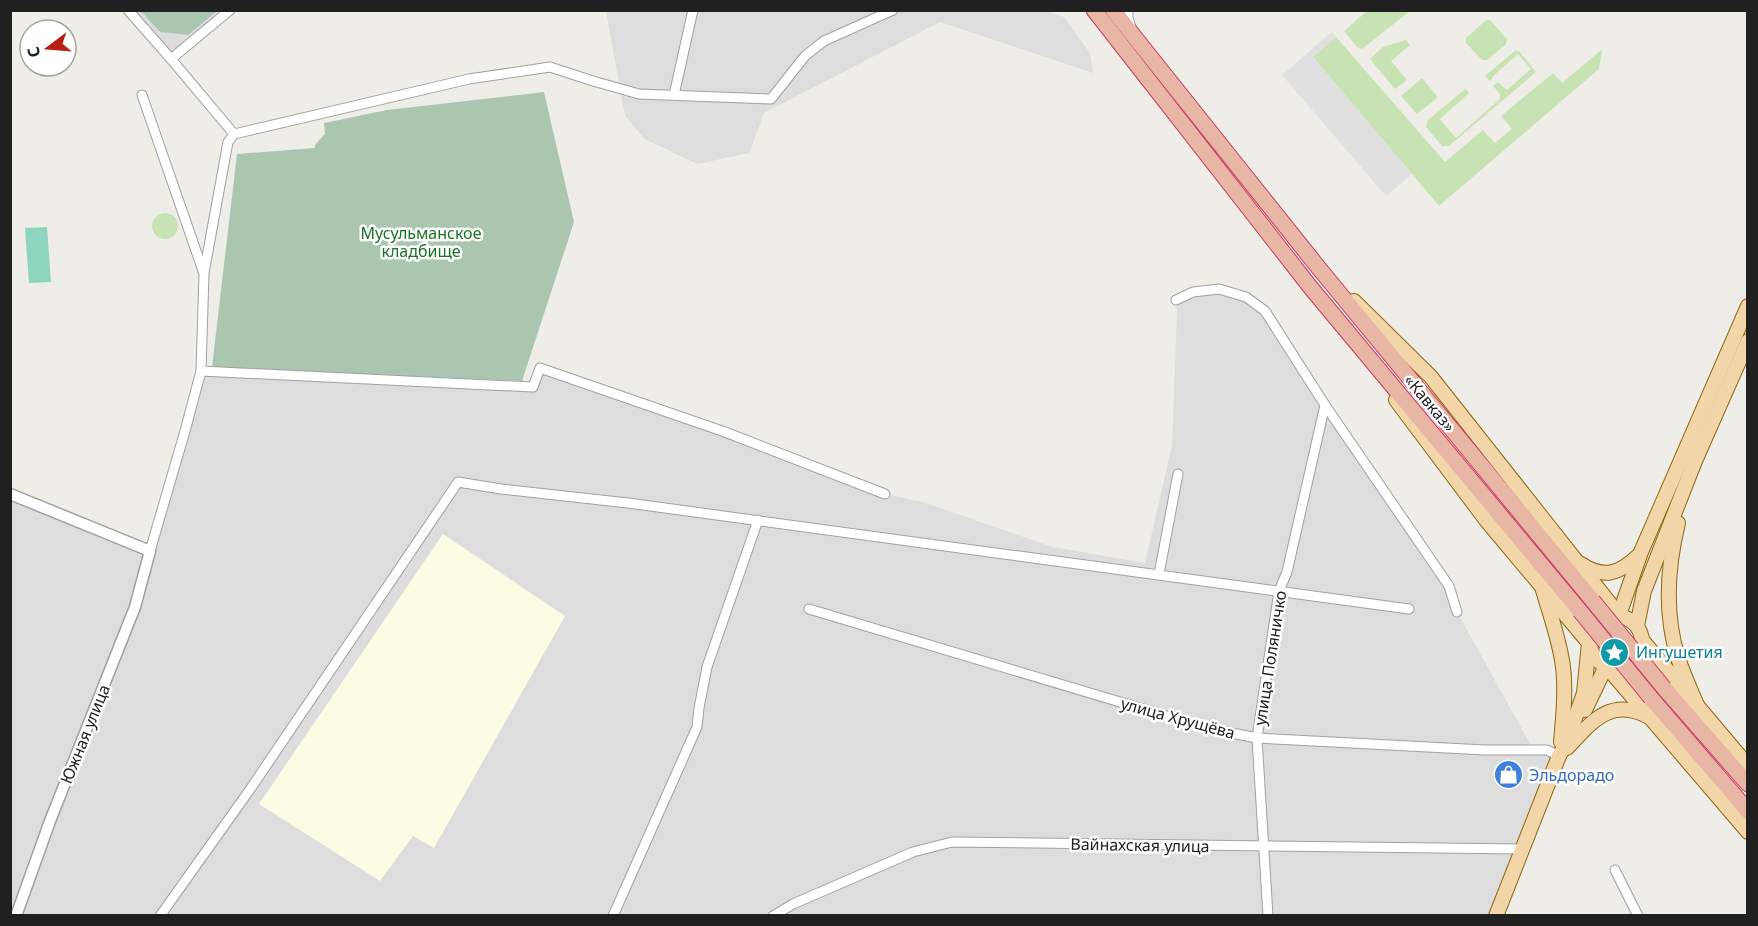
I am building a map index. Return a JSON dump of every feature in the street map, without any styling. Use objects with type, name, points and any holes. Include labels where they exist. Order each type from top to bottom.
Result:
[{"type":"highway","name":"«Кавказ»","points":[[1094,10],[1311,288],[1580,611],[1657,693],[1748,784]]},
{"type":"highway","name":"«Кавказ»","points":[[1113,10],[1318,267],[1593,601],[1657,693],[1748,811]]},
{"type":"main road","points":[[1318,267],[1431,377],[1619,615],[1629,619],[1637,626],[1642,640],[1748,766]]},
{"type":"main road","points":[[1311,288],[1486,520],[1589,643],[1594,657],[1606,666],[1748,832]]},
{"type":"main road","points":[[1619,615],[1641,552],[1748,306]]},
{"type":"main road","points":[[1637,626],[1649,578],[1695,460],[1748,341]]},
{"type":"main road","points":[[1695,460],[1672,549],[1668,585],[1670,620],[1677,655],[1700,710]]},
{"type":"main road","points":[[1576,561],[1592,571],[1617,572],[1641,552]]},
{"type":"main road","points":[[1541,585],[1563,667],[1564,714],[1559,756]]},
{"type":"main road","points":[[1567,741],[1584,693],[1591,633],[1596,624],[1604,618],[1619,615]]},
{"type":"main road","points":[[1606,666],[1617,668],[1631,663],[1640,651],[1642,640]]},
{"type":"main road","points":[[1496,915],[1559,756],[1588,705],[1606,666]]},
{"type":"main road","points":[[1559,756],[1599,716],[1611,711],[1640,712],[1651,718]]},
{"type":"street","points":[[128,10],[234,134]]},
{"type":"street","points":[[171,59],[230,10]]},
{"type":"street","points":[[674,95],[693,10]]},
{"type":"street","points":[[10,494],[150,551],[201,371],[204,273],[228,142],[234,134],[469,79],[550,67],[639,94],[771,99],[805,56],[824,41],[893,10]]},
{"type":"street","points":[[1128,10],[1128,18],[1137,40]]},
{"type":"street","points":[[142,95],[204,273]]},
{"type":"street","points":[[1176,300],[1193,292],[1219,289],[1246,297],[1265,311],[1325,405],[1449,586],[1457,612]]},
{"type":"street","points":[[201,371],[533,387],[540,368],[725,432],[885,494]]},
{"type":"street","name":"улица Поляничко","points":[[1268,915],[1257,738],[1279,591],[1287,572],[1325,405]]},
{"type":"street","points":[[1159,574],[1178,474]]},
{"type":"street","points":[[160,915],[250,788],[458,482],[758,520],[1409,609]]},
{"type":"street","points":[[613,915],[697,727],[707,667],[758,520]]},
{"type":"street","name":"Южная улица","points":[[16,915],[50,820],[135,608],[150,551]]},
{"type":"street","name":"улица Хрущёва","points":[[809,609],[1207,728],[1257,738],[1485,750],[1547,750],[1559,756]]},
{"type":"street","name":"Вайнахская улица","points":[[773,915],[793,904],[913,852],[952,842],[1523,849]]},
{"type":"street","points":[[1615,870],[1638,915]]},
{"type":"shaded area","points":[[128,11],[230,11],[171,59]]},
{"type":"shaded area","points":[[606,11],[1045,11],[1064,17],[1090,53],[1093,73],[940,22],[764,113],[749,153],[697,164],[645,139],[625,116]]},
{"type":"shaded area","points":[[1332,32],[1336,37],[1313,57],[1412,174],[1386,196],[1282,75]]},
{"type":"shaded area","points":[[1219,289],[1246,297],[1265,311],[1449,586],[1457,612],[1533,749],[1559,756],[1496,915],[11,915],[10,494],[150,551],[201,371],[533,387],[540,368],[885,494],[923,502],[1053,547],[1145,563],[1172,445],[1176,300]]},
{"type":"shaded area","points":[[443,534],[565,616],[434,848],[413,836],[380,881],[259,804]]},
{"type":"green space","points":[[141,11],[217,11],[188,35],[160,32]]},
{"type":"green space","points":[[1367,11],[1410,11],[1362,49],[1357,47],[1344,31]]},
{"type":"green space","points":[[1486,20],[1490,20],[1507,39],[1506,44],[1487,60],[1482,60],[1466,43],[1466,38]]},
{"type":"green space","points":[[1336,37],[1445,162],[1483,130],[1495,143],[1512,129],[1501,116],[1553,73],[1562,83],[1602,51],[1599,69],[1439,206],[1313,57]]},
{"type":"green space","points":[[1406,40],[1410,45],[1391,61],[1407,80],[1395,89],[1370,59],[1383,47]]},
{"type":"green space","points":[[1516,50],[1536,72],[1449,146],[1442,146],[1426,127],[1427,121],[1465,89],[1469,93],[1440,119],[1456,138],[1500,99],[1500,94],[1493,86],[1498,82],[1507,90],[1531,69],[1518,54],[1490,81],[1485,76]]},
{"type":"green space","points":[[1422,78],[1437,98],[1417,114],[1401,96]]},
{"type":"green space","name":"Мусульманское кладбище","points":[[544,92],[574,222],[522,381],[212,367],[237,154],[315,148],[325,134],[324,123],[387,110]]},
{"type":"green space","points":[[165,213],[174,217],[178,226],[174,235],[165,239],[156,235],[152,226],[156,217]]},
{"type":"green space","points":[[47,227],[51,282],[29,283],[25,228]]},
{"type":"place","name":"Ингушетия","points":[[1615,652]]},
{"type":"place","name":"Эльдорадо","points":[[1508,775]]}]
